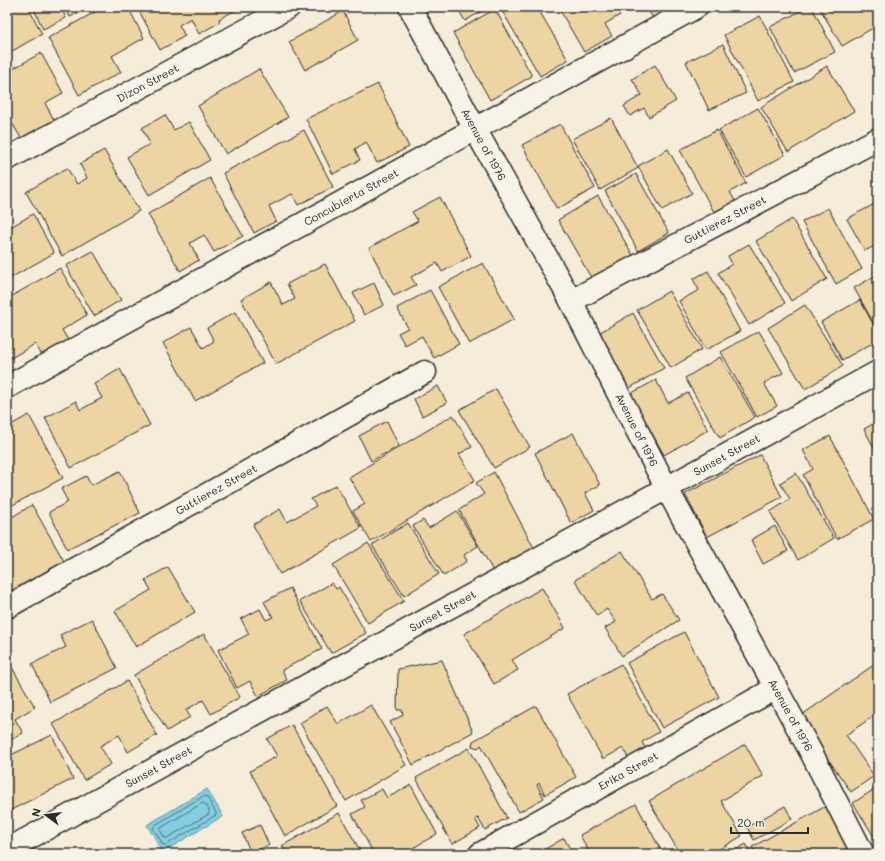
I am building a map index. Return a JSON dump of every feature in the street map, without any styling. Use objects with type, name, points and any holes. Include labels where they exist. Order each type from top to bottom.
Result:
[{"type":"street","name":"Dizon Street","points":[[7,160],[290,7]]},
{"type":"street","name":"Avenue of 1976","points":[[410,7],[474,129],[572,302],[667,489],[776,688],[863,854]]},
{"type":"street","name":"Concubierta Street","points":[[7,387],[696,7]]},
{"type":"street","name":"Guttierez Street","points":[[572,302],[878,138]]},
{"type":"street","name":"Guttierez Street","points":[[7,607],[425,372]]},
{"type":"street","name":"Sunset Street","points":[[7,850],[878,372]]},
{"type":"street","name":"Erika Street","points":[[480,854],[776,688]]},
{"type":"water","points":[[207,789],[223,816],[163,852],[147,825]]},
{"type":"building","points":[[7,7],[28,7],[42,34],[7,54]]},
{"type":"building","points":[[33,7],[90,7],[70,17],[66,8],[62,10],[66,18],[43,29]]},
{"type":"building","points":[[104,7],[128,7],[144,38],[112,56],[121,72],[79,95],[48,38]]},
{"type":"building","points":[[137,7],[232,7],[234,11],[219,19],[220,22],[199,34],[191,18],[179,25],[185,36],[160,50]]},
{"type":"building","points":[[457,7],[489,7],[465,21]]},
{"type":"building","points":[[505,7],[537,7],[568,60],[540,76],[501,9]]},
{"type":"building","points":[[558,7],[616,7],[620,15],[605,24],[612,36],[584,52]]},
{"type":"building","points":[[646,7],[671,7],[653,18]]},
{"type":"building","points":[[808,7],[812,7],[835,52],[794,73],[770,27]]},
{"type":"building","points":[[819,7],[878,7],[878,25],[842,46]]},
{"type":"building","points":[[495,9],[532,76],[490,100],[453,33]]},
{"type":"building","points":[[343,11],[358,40],[305,70],[289,42]]},
{"type":"building","points":[[760,16],[794,82],[758,101],[724,35]]},
{"type":"building","points":[[723,44],[746,93],[709,110],[686,62]]},
{"type":"building","points":[[41,53],[63,93],[45,103],[54,120],[21,138],[12,123],[7,125],[7,72]]},
{"type":"building","points":[[655,65],[676,101],[649,117],[644,108],[630,116],[624,106],[642,95],[632,79]]},
{"type":"building","points":[[827,66],[854,111],[788,152],[761,107]]},
{"type":"building","points":[[259,69],[288,117],[226,154],[198,106]]},
{"type":"building","points":[[378,84],[409,147],[377,163],[366,142],[355,149],[360,160],[333,174],[306,119]]},
{"type":"building","points":[[758,108],[785,155],[746,177],[719,130]]},
{"type":"building","points":[[165,115],[174,130],[189,122],[210,160],[149,195],[127,157],[150,144],[142,128]]},
{"type":"building","points":[[611,118],[638,168],[600,190],[572,139]]},
{"type":"building","points":[[560,124],[595,188],[557,209],[522,145]]},
{"type":"building","points":[[304,130],[333,187],[298,205],[292,194],[269,206],[276,221],[254,233],[223,173]]},
{"type":"building","points":[[717,130],[746,183],[730,192],[735,201],[714,212],[680,150]]},
{"type":"building","points":[[668,149],[692,193],[662,210],[638,166]]},
{"type":"building","points":[[104,150],[139,211],[62,256],[26,192],[67,168],[77,184],[87,178],[80,164]]},
{"type":"building","points":[[636,174],[669,233],[638,251],[605,191]]},
{"type":"building","points":[[210,178],[243,236],[214,252],[204,235],[190,243],[199,260],[180,271],[148,214]]},
{"type":"building","points":[[598,196],[634,257],[593,281],[558,220]]},
{"type":"building","points":[[440,197],[471,256],[442,272],[437,263],[411,277],[416,285],[394,296],[369,248],[418,221],[412,212]]},
{"type":"building","points":[[878,202],[878,244],[865,251],[847,219]]},
{"type":"building","points":[[828,208],[862,269],[836,284],[802,222]]},
{"type":"building","points":[[33,214],[54,253],[7,280],[7,229]]},
{"type":"building","points":[[792,219],[827,279],[791,301],[756,241]]},
{"type":"building","points":[[749,244],[785,303],[749,325],[718,273],[732,264],[728,256]]},
{"type":"building","points":[[93,251],[121,300],[94,316],[66,266]]},
{"type":"building","points":[[483,263],[514,319],[469,344],[438,287]]},
{"type":"building","points":[[325,264],[355,321],[276,364],[241,299],[271,282],[283,305],[295,299],[287,284]]},
{"type":"building","points":[[60,268],[87,315],[62,330],[69,342],[43,357],[35,344],[11,358],[7,351],[7,299]]},
{"type":"building","points":[[708,271],[740,331],[706,350],[679,301],[699,290],[693,279]]},
{"type":"building","points":[[878,274],[878,331],[854,288]]},
{"type":"building","points":[[374,283],[384,305],[364,315],[353,293]]},
{"type":"building","points":[[430,290],[459,344],[434,358],[422,336],[405,345],[398,333],[408,328],[397,308]]},
{"type":"building","points":[[669,291],[702,349],[671,368],[637,310]]},
{"type":"building","points":[[860,300],[878,333],[878,340],[842,360],[821,322]]},
{"type":"building","points":[[805,305],[843,366],[805,389],[768,328]]},
{"type":"building","points":[[235,312],[263,363],[195,401],[163,343],[191,327],[203,348],[214,341],[207,328]]},
{"type":"building","points":[[633,313],[664,368],[628,389],[597,334]]},
{"type":"building","points":[[759,331],[783,373],[764,383],[777,406],[757,417],[721,352]]},
{"type":"building","points":[[720,357],[755,417],[720,438],[685,378]]},
{"type":"building","points":[[120,369],[150,425],[71,468],[45,418],[76,401],[80,410],[102,398],[94,384]]},
{"type":"building","points":[[656,380],[668,403],[688,393],[708,430],[664,455],[630,394]]},
{"type":"building","points":[[438,386],[447,403],[422,416],[414,399]]},
{"type":"building","points":[[496,389],[530,447],[494,468],[459,410]]},
{"type":"building","points":[[29,415],[63,478],[7,508],[7,427]]},
{"type":"building","points":[[453,415],[472,447],[459,454],[475,480],[371,542],[353,511],[365,504],[349,477]]},
{"type":"building","points":[[387,421],[399,446],[371,461],[359,436]]},
{"type":"building","points":[[878,421],[878,455],[864,429]]},
{"type":"building","points":[[573,433],[600,485],[585,493],[594,510],[571,523],[535,453]]},
{"type":"building","points":[[830,436],[874,519],[837,539],[803,475],[813,469],[803,450]]},
{"type":"building","points":[[760,455],[782,497],[707,537],[685,494]]},
{"type":"building","points":[[120,471],[140,513],[67,549],[49,512],[68,502],[61,489],[86,476],[91,485]]},
{"type":"building","points":[[494,472],[534,548],[493,571],[459,510],[484,494],[476,483]]},
{"type":"building","points":[[796,473],[834,538],[798,560],[770,512],[790,499],[780,483]]},
{"type":"building","points":[[336,485],[361,528],[280,574],[253,525],[280,509],[287,522],[316,506],[311,499]]},
{"type":"building","points":[[32,505],[68,568],[7,603],[7,520]]},
{"type":"building","points":[[457,511],[478,546],[464,555],[467,561],[444,576],[413,526],[423,520],[429,528]]},
{"type":"building","points":[[408,523],[439,574],[404,596],[372,545]]},
{"type":"building","points":[[775,526],[788,551],[763,564],[751,540]]},
{"type":"building","points":[[368,543],[404,601],[368,623],[333,565]]},
{"type":"building","points":[[622,551],[652,599],[662,594],[679,620],[622,656],[605,628],[616,622],[607,609],[597,616],[575,580]]},
{"type":"building","points":[[168,567],[195,612],[136,647],[115,611],[151,590],[145,580]]},
{"type":"building","points":[[332,583],[336,589],[339,587],[366,633],[331,653],[300,601]]},
{"type":"building","points":[[290,588],[322,649],[282,670],[287,680],[258,696],[250,681],[237,688],[218,650],[249,634],[241,619],[260,609],[266,620],[273,617],[264,602]]},
{"type":"building","points":[[542,588],[565,628],[512,660],[518,670],[494,684],[464,634]]},
{"type":"building","points":[[92,619],[117,668],[50,702],[32,664],[66,647],[60,635]]},
{"type":"building","points":[[684,632],[719,697],[662,728],[627,663]]},
{"type":"building","points":[[204,634],[240,697],[211,714],[203,700],[186,710],[190,717],[167,731],[134,675]]},
{"type":"building","points":[[442,660],[473,732],[413,765],[390,722],[403,715],[402,710],[397,710],[398,669]]},
{"type":"building","points":[[878,662],[878,713],[846,735],[874,776],[851,792],[799,717]]},
{"type":"building","points":[[10,664],[35,707],[15,719],[23,733],[7,742],[7,666]]},
{"type":"building","points":[[621,664],[659,732],[642,742],[648,754],[631,764],[623,748],[603,759],[567,694]]},
{"type":"building","points":[[127,681],[157,735],[128,752],[119,735],[100,746],[111,764],[84,780],[53,724]]},
{"type":"building","points":[[371,705],[406,765],[346,801],[300,723],[327,706],[338,724]]},
{"type":"building","points":[[536,706],[576,777],[545,795],[539,783],[537,785],[544,798],[519,812],[481,745],[478,748],[472,746],[473,741]]},
{"type":"building","points":[[292,725],[337,806],[285,836],[250,771],[277,756],[267,739]]},
{"type":"building","points":[[52,735],[73,779],[7,812],[7,757]]},
{"type":"building","points":[[745,744],[763,776],[721,801],[742,836],[711,854],[680,854],[649,801]]},
{"type":"building","points":[[469,748],[507,818],[485,830],[478,818],[475,819],[480,828],[452,844],[416,778]]},
{"type":"building","points":[[411,785],[437,834],[413,848],[417,854],[374,854],[352,814],[365,807],[361,800],[382,789],[387,798]]},
{"type":"building","points":[[878,787],[878,843],[853,803]]},
{"type":"building","points":[[636,804],[663,854],[590,854],[580,835]]},
{"type":"building","points":[[785,806],[792,819],[754,840],[747,827]]},
{"type":"building","points":[[826,806],[852,854],[756,854],[752,847]]},
{"type":"building","points":[[339,813],[362,854],[287,854],[282,846]]},
{"type":"building","points":[[260,825],[269,845],[251,853],[242,833]]},
{"type":"building","points":[[564,838],[573,854],[537,854]]},
{"type":"building","points":[[746,844],[752,854],[729,854]]}]
